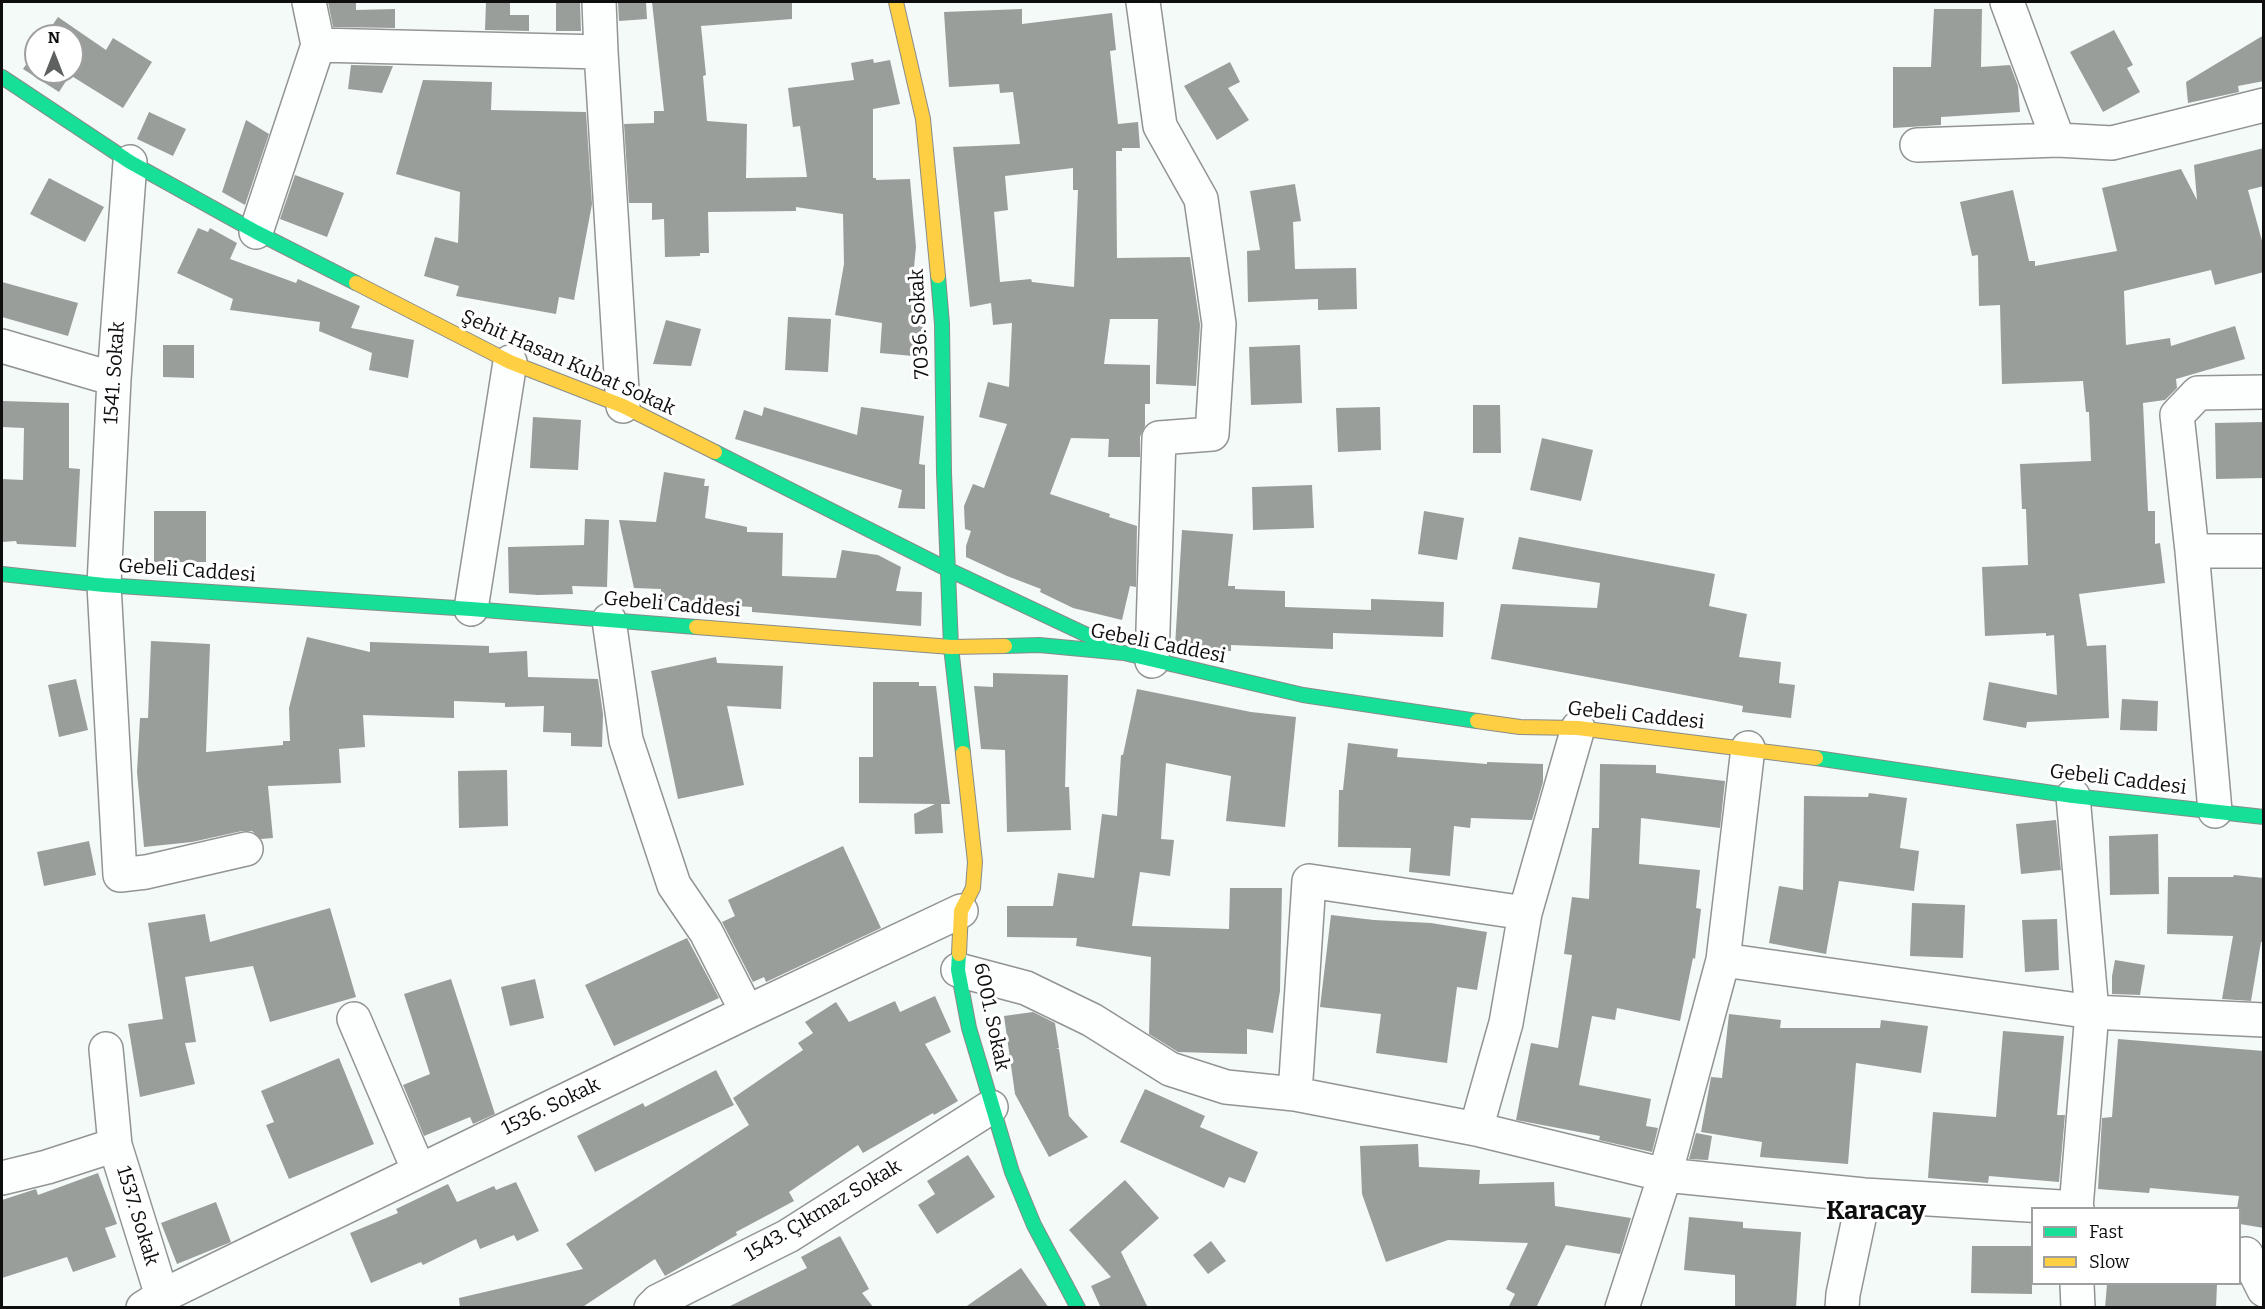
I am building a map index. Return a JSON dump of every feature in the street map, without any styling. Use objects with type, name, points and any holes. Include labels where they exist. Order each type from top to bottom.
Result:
[{"type":"street","points":[[256,232],[318,45],[309,2]]},
{"type":"street","points":[[599,2],[600,52],[623,406]]},
{"type":"street","name":"7036. Sokak","points":[[896,2],[922,119],[942,324],[947,569],[951,647]]},
{"type":"street","points":[[1142,659],[1159,438],[1212,434],[1220,324],[1201,199],[1160,126],[1143,2]]},
{"type":"street","points":[[2007,2],[2058,140]]},
{"type":"street","points":[[318,45],[600,52]]},
{"type":"street","name":"Şehit Hasan Kubat Sokak","points":[[2,77],[130,162],[256,232],[510,362],[623,406],[947,569],[1142,659]]},
{"type":"street","points":[[1917,145],[2058,140],[2112,143],[2264,105]]},
{"type":"street","name":"1541. Sokak","points":[[130,162],[114,379],[104,585],[120,875],[146,872],[246,849]]},
{"type":"street","points":[[2,346],[114,379]]},
{"type":"street","points":[[471,609],[510,362]]},
{"type":"street","points":[[2215,811],[2192,551],[2177,415],[2198,393],[2264,392]]},
{"type":"street","points":[[2192,551],[2264,551]]},
{"type":"street","name":"Gebeli Caddesi","points":[[2,574],[104,585],[471,609],[951,647],[1039,645],[1124,653],[1142,659],[1303,694],[1520,727],[1578,728],[1748,748],[2073,796],[2264,816]]},
{"type":"street","points":[[609,620],[626,740],[674,885],[706,932],[747,1012]]},
{"type":"street","name":"6001. Sokak","points":[[951,647],[975,862],[973,888],[961,911],[958,970],[969,1028],[1012,1172],[1034,1225],[1078,1308]]},
{"type":"street","points":[[1476,1129],[1506,1023],[1525,913],[1578,728]]},
{"type":"street","points":[[1622,1308],[1665,1175],[1723,960],[1748,748]]},
{"type":"street","points":[[2073,796],[2092,1012],[2076,1207]]},
{"type":"street","points":[[1295,1094],[1309,881],[1525,913]]},
{"type":"street","name":"1536. Sokak","points":[[152,1302],[747,1012],[961,911]]},
{"type":"street","points":[[1723,960],[2092,1012],[2264,1020]]},
{"type":"street","points":[[958,970],[1026,988],[1092,1020],[1170,1069],[1226,1087],[1295,1094],[1476,1129],[1665,1175],[1864,1195],[2060,1207]]},
{"type":"street","points":[[354,1018],[419,1171]]},
{"type":"street","points":[[106,1048],[115,1145]]},
{"type":"street","name":"1543. Çıkmaz Sokak","points":[[651,1308],[658,1301],[788,1236],[991,1107]]},
{"type":"street","name":"1537. Sokak","points":[[2,1178],[47,1167],[115,1145],[152,1302]]},
{"type":"street","points":[[1842,1308],[1864,1195]]},
{"type":"street","points":[[2250,1254],[2264,1290]]},
{"type":"street","points":[[2077,1285],[2078,1308]]},
{"type":"building","points":[[328,2],[356,2],[356,10],[395,9],[395,28],[333,27]]},
{"type":"building","points":[[486,2],[510,2],[510,15],[529,15],[529,31],[485,30]]},
{"type":"building","points":[[556,2],[580,2],[581,31],[556,31]]},
{"type":"building","points":[[618,2],[646,2],[647,19],[619,21]]},
{"type":"building","points":[[652,2],[792,2],[792,19],[701,26],[706,75],[703,76],[707,121],[747,124],[746,178],[807,177],[800,126],[793,127],[788,88],[854,80],[851,63],[873,59],[874,63],[890,60],[900,104],[873,109],[873,178],[876,180],[910,179],[916,247],[911,298],[921,296],[924,357],[880,353],[882,323],[835,315],[844,264],[843,214],[796,207],[796,211],[708,212],[709,253],[700,253],[700,256],[665,257],[664,219],[652,220],[652,203],[629,203],[624,124],[654,123],[654,111],[664,111]]},
{"type":"building","points":[[1022,9],[1022,24],[1112,13],[1116,50],[1110,51],[1118,124],[1138,122],[1140,148],[1122,148],[1122,151],[1116,151],[1117,258],[1190,257],[1200,325],[1196,386],[1156,384],[1158,319],[1110,319],[1104,364],[1150,365],[1150,404],[1145,404],[1145,426],[1140,437],[1140,457],[1108,457],[1109,439],[1071,438],[1050,494],[1110,514],[1109,517],[1137,526],[1136,587],[1130,586],[1122,620],[1073,608],[1040,592],[1041,589],[966,557],[966,546],[971,531],[965,529],[964,506],[973,484],[984,488],[1007,424],[979,417],[988,382],[1009,387],[1012,323],[993,325],[991,303],[970,307],[953,147],[1020,144],[1013,92],[1000,93],[999,84],[949,87],[944,12]],"holes":[[[1073,168],[1073,190],[1078,190],[1074,287],[1032,282],[1031,279],[1000,282],[994,212],[1008,210],[1005,176]]]},
{"type":"building","points":[[1934,9],[1982,9],[1981,67],[2010,65],[2018,86],[2020,112],[1941,117],[1941,125],[1893,128],[1893,67],[1931,67]]},
{"type":"building","points":[[58,17],[68,24],[53,24]]},
{"type":"building","points":[[2114,30],[2133,65],[2127,68],[2140,92],[2103,112],[2070,52]]},
{"type":"building","points":[[84,35],[106,50],[113,38],[152,62],[123,108],[84,84]]},
{"type":"building","points":[[2264,35],[2264,81],[2238,86],[2239,92],[2188,103],[2186,82]]},
{"type":"building","points":[[1230,62],[1240,82],[1228,88],[1249,120],[1217,140],[1184,86]]},
{"type":"building","points":[[351,65],[393,66],[382,93],[348,89]]},
{"type":"building","points":[[423,80],[492,82],[491,110],[586,112],[592,204],[574,300],[559,297],[556,314],[456,296],[459,286],[424,276],[435,237],[458,243],[460,192],[396,174]]},
{"type":"building","points":[[46,84],[64,84],[59,92]]},
{"type":"building","points":[[149,112],[186,129],[173,156],[137,139]]},
{"type":"building","points":[[246,120],[269,134],[245,205],[222,192]]},
{"type":"building","points":[[2264,148],[2264,186],[2248,190],[2264,248],[2264,272],[2215,285],[2211,270],[2124,291],[2126,345],[2170,338],[2171,346],[2235,326],[2245,359],[2176,379],[2177,388],[2165,400],[2143,403],[2148,511],[2155,511],[2155,544],[2160,543],[2165,583],[2079,594],[2087,646],[2106,645],[2109,718],[2027,722],[2026,728],[1983,720],[1989,682],[2057,695],[2054,635],[2046,636],[2046,633],[1985,636],[1982,567],[2028,565],[2026,509],[2022,509],[2020,464],[2091,461],[2089,412],[2086,412],[2083,381],[2002,384],[2000,305],[1979,306],[1978,255],[1972,256],[1960,202],[2013,190],[2029,261],[2035,261],[2035,266],[2117,251],[2102,188],[2181,169],[2197,200],[2194,165]]},
{"type":"building","points":[[295,175],[344,193],[327,237],[280,219]]},
{"type":"building","points":[[49,178],[104,207],[85,242],[30,214]]},
{"type":"building","points":[[1295,184],[1301,221],[1293,222],[1295,269],[1356,268],[1357,309],[1318,310],[1318,299],[1248,302],[1247,251],[1260,250],[1250,191]]},
{"type":"building","points":[[198,228],[208,232],[210,228],[237,243],[230,259],[296,283],[298,279],[360,306],[351,328],[414,340],[408,378],[369,370],[372,353],[319,331],[320,322],[230,310],[233,299],[177,273]]},
{"type":"building","points":[[2,282],[78,303],[68,336],[2,317]]},
{"type":"building","points":[[788,317],[831,319],[828,372],[785,370]]},
{"type":"building","points":[[666,320],[701,329],[691,366],[653,364]]},
{"type":"building","points":[[163,345],[194,345],[194,378],[163,377]]},
{"type":"building","points":[[1300,345],[1302,403],[1251,405],[1249,347]]},
{"type":"building","points":[[2,401],[69,403],[69,468],[80,469],[76,547],[17,544],[16,541],[2,542],[2,479],[23,480],[24,428],[2,427]]},
{"type":"building","points":[[1473,405],[1500,405],[1501,453],[1473,453]]},
{"type":"building","points":[[764,407],[857,435],[861,407],[924,416],[919,464],[925,465],[925,509],[898,508],[902,490],[735,439],[744,410],[762,416]]},
{"type":"building","points":[[1380,407],[1381,450],[1338,452],[1336,408]]},
{"type":"building","points":[[533,417],[581,420],[578,470],[530,468]]},
{"type":"building","points":[[2264,422],[2264,478],[2216,479],[2215,423]]},
{"type":"building","points":[[1542,438],[1593,450],[1581,501],[1530,490]]},
{"type":"building","points":[[664,472],[705,479],[704,486],[709,486],[705,518],[747,527],[747,532],[783,533],[782,576],[836,578],[842,550],[878,555],[901,567],[896,591],[922,592],[921,626],[752,612],[752,607],[661,601],[661,589],[634,588],[619,520],[656,522]]},
{"type":"building","points":[[1312,485],[1314,528],[1253,530],[1252,487]]},
{"type":"building","points":[[154,511],[206,511],[206,562],[154,562]]},
{"type":"building","points":[[1424,511],[1464,518],[1457,560],[1418,554]]},
{"type":"building","points":[[585,519],[609,520],[607,587],[572,586],[573,594],[509,593],[508,547],[584,545]]},
{"type":"building","points":[[1182,530],[1233,534],[1228,586],[1235,586],[1235,589],[1285,591],[1285,607],[1371,610],[1371,599],[1444,602],[1443,637],[1333,633],[1333,649],[1231,645],[1231,651],[1175,646]]},
{"type":"building","points":[[1519,537],[1715,574],[1709,606],[1747,614],[1739,657],[1781,662],[1779,683],[1795,685],[1791,718],[1742,712],[1743,706],[1491,659],[1501,604],[1597,608],[1600,583],[1512,569]]},
{"type":"building","points":[[307,637],[370,652],[370,642],[489,646],[489,653],[527,651],[528,677],[598,679],[603,714],[602,747],[571,746],[571,733],[543,732],[544,706],[505,707],[505,703],[454,701],[454,718],[363,715],[365,747],[339,749],[341,783],[268,786],[273,838],[261,839],[252,831],[242,831],[192,842],[144,847],[137,772],[140,718],[148,718],[151,641],[210,644],[206,752],[283,745],[283,741],[290,741],[289,708]]},
{"type":"building","points":[[716,657],[717,663],[783,666],[781,709],[727,706],[744,785],[678,799],[651,671]]},
{"type":"building","points":[[993,673],[1068,675],[1065,787],[1069,787],[1071,830],[1007,832],[1005,750],[981,749],[974,686],[993,687]]},
{"type":"building","points":[[76,679],[88,730],[59,737],[48,685]]},
{"type":"building","points":[[873,682],[919,682],[919,686],[936,686],[950,804],[941,804],[943,833],[915,834],[914,814],[935,804],[859,803],[859,757],[873,757]]},
{"type":"building","points":[[1137,689],[1251,712],[1296,717],[1285,827],[1226,821],[1231,776],[1166,763],[1161,839],[1174,840],[1170,876],[1140,872],[1132,926],[1229,929],[1230,888],[1282,888],[1280,991],[1273,1033],[1247,1029],[1247,1054],[1178,1052],[1149,1034],[1151,957],[1076,946],[1077,938],[1007,937],[1007,906],[1053,906],[1058,873],[1094,878],[1102,814],[1117,816],[1121,755],[1123,755]]},
{"type":"building","points":[[2122,699],[2158,701],[2157,731],[2120,730]]},
{"type":"building","points":[[1348,743],[1398,749],[1397,757],[1487,764],[1487,762],[1543,764],[1543,782],[1532,820],[1471,818],[1470,828],[1454,826],[1450,876],[1409,872],[1411,848],[1338,847],[1339,790],[1343,790]]},
{"type":"building","points":[[1600,764],[1656,765],[1656,773],[1725,781],[1720,828],[1641,818],[1639,864],[1700,870],[1696,908],[1701,909],[1695,959],[1693,958],[1680,1021],[1617,1008],[1615,1020],[1592,1016],[1579,1085],[1651,1099],[1646,1126],[1658,1128],[1652,1152],[1599,1140],[1600,1136],[1516,1120],[1531,1043],[1558,1048],[1572,955],[1564,954],[1572,897],[1589,899],[1592,828],[1599,828]]},
{"type":"building","points":[[507,770],[508,826],[459,828],[458,771]]},
{"type":"building","points":[[1869,793],[1907,798],[1900,848],[1919,851],[1914,891],[1839,881],[1826,954],[1769,943],[1779,886],[1803,890],[1804,796],[1868,797]]},
{"type":"building","points":[[2056,820],[2061,870],[2021,874],[2016,824]]},
{"type":"building","points":[[2158,834],[2159,894],[2110,895],[2109,836]]},
{"type":"building","points":[[89,841],[96,875],[44,886],[37,852]]},
{"type":"building","points":[[843,846],[881,928],[766,982],[764,977],[753,982],[722,922],[735,916],[728,900]]},
{"type":"building","points":[[2234,875],[2264,878],[2264,942],[2261,942],[2251,1001],[2222,999],[2233,936],[2167,934],[2168,877],[2233,877]]},
{"type":"building","points":[[1912,903],[1965,905],[1963,958],[1910,956]]},
{"type":"building","points":[[330,908],[356,997],[270,1022],[253,966],[185,977],[196,1042],[185,1043],[195,1084],[140,1097],[128,1024],[163,1019],[148,923],[205,914],[210,942]]},
{"type":"building","points":[[1331,915],[1431,923],[1487,932],[1477,990],[1457,987],[1447,1063],[1376,1053],[1381,1014],[1320,1007]]},
{"type":"building","points":[[2057,919],[2059,970],[2025,972],[2022,920]]},
{"type":"building","points":[[687,938],[719,998],[614,1046],[585,985]]},
{"type":"building","points":[[2115,960],[2145,965],[2140,995],[2112,994]]},
{"type":"building","points":[[451,979],[495,1114],[473,1124],[470,1117],[424,1136],[403,1085],[430,1074],[404,994]]},
{"type":"building","points":[[535,979],[544,1018],[510,1026],[501,987]]},
{"type":"building","points":[[935,996],[951,1032],[925,1044],[958,1101],[863,1153],[858,1145],[789,1192],[794,1201],[736,1232],[737,1235],[665,1276],[655,1259],[581,1308],[460,1308],[459,1298],[583,1269],[566,1244],[749,1125],[733,1098],[803,1050],[798,1043],[813,1033],[805,1022],[836,1002],[849,1022],[895,1001],[900,1012]]},
{"type":"building","points":[[1033,1012],[1055,1023],[1059,1048],[1056,1048],[1059,1049],[1069,1116],[1088,1137],[1049,1157],[1015,1094],[1004,1016]]},
{"type":"building","points":[[1729,1014],[1781,1020],[1780,1028],[1880,1028],[1881,1020],[1928,1026],[1921,1073],[1856,1063],[1848,1164],[1760,1157],[1762,1142],[1701,1132],[1711,1077],[1722,1078]]},
{"type":"building","points":[[2003,1031],[2064,1036],[2057,1115],[2065,1115],[2059,1182],[1989,1176],[1988,1183],[1928,1178],[1933,1112],[1996,1117]]},
{"type":"building","points":[[2118,1039],[2264,1051],[2264,1228],[2241,1224],[2241,1207],[2237,1207],[2239,1196],[2150,1188],[2149,1193],[2098,1189],[2102,1118],[2112,1117]]},
{"type":"building","points":[[339,1058],[374,1144],[289,1179],[266,1125],[274,1122],[261,1091]]},
{"type":"building","points":[[716,1070],[734,1105],[595,1172],[577,1136],[643,1103],[645,1107]]},
{"type":"building","points":[[1145,1089],[1205,1116],[1200,1127],[1258,1152],[1245,1183],[1229,1177],[1224,1188],[1120,1142]]},
{"type":"building","points":[[1696,1133],[1712,1136],[1708,1160],[1689,1159]]},
{"type":"building","points":[[1418,1144],[1419,1167],[1480,1170],[1479,1184],[1554,1182],[1555,1206],[1631,1218],[1620,1254],[1566,1245],[1536,1308],[1508,1308],[1515,1294],[1506,1289],[1528,1243],[1448,1240],[1386,1262],[1362,1194],[1360,1146]]},
{"type":"building","points":[[968,1155],[995,1197],[937,1234],[918,1205],[935,1194],[927,1181]]},
{"type":"building","points":[[98,1173],[117,1224],[105,1228],[116,1257],[73,1272],[67,1257],[2,1278],[2,1200],[36,1189],[38,1195]]},
{"type":"building","points":[[1125,1180],[1159,1218],[1121,1252],[1148,1308],[1101,1308],[1091,1286],[1111,1277],[1069,1230]]},
{"type":"building","points":[[516,1182],[539,1231],[517,1241],[514,1235],[480,1249],[476,1239],[423,1265],[421,1262],[371,1283],[350,1233],[398,1213],[396,1209],[448,1184],[457,1202],[494,1186],[496,1190]]},
{"type":"building","points":[[216,1202],[231,1242],[177,1264],[161,1223]]},
{"type":"building","points":[[1689,1217],[1743,1222],[1743,1228],[1801,1232],[1796,1308],[1735,1308],[1735,1275],[1684,1270]]},
{"type":"building","points":[[840,1236],[869,1289],[862,1293],[874,1308],[726,1308],[807,1268],[801,1257]]},
{"type":"building","points":[[1211,1241],[1226,1261],[1208,1274],[1193,1255]]},
{"type":"building","points":[[1972,1246],[2031,1246],[2032,1294],[1971,1293]]},
{"type":"building","points":[[1021,1268],[1049,1308],[964,1308]]},
{"type":"building","points":[[2107,1285],[2217,1285],[2216,1308],[2105,1308]]},
{"type":"traffic: fast","points":[[2,77],[130,162],[256,232],[356,283]]},
{"type":"traffic: fast","points":[[938,276],[942,324],[944,473],[951,647],[963,753]]},
{"type":"traffic: fast","points":[[715,452],[947,569],[1104,643]]},
{"type":"traffic: fast","points":[[2,574],[104,585],[471,609],[696,627]]},
{"type":"traffic: fast","points":[[1005,646],[1039,645],[1124,653],[1303,695],[1477,721]]},
{"type":"traffic: fast","points":[[1816,758],[2073,796],[2264,817]]},
{"type":"traffic: fast","points":[[959,954],[958,970],[969,1028],[1012,1172],[1034,1225],[1078,1308]]},
{"type":"traffic: slow","points":[[896,2],[923,119],[938,276]]},
{"type":"traffic: slow","points":[[356,283],[510,362],[623,406],[715,452]]},
{"type":"traffic: slow","points":[[696,627],[951,647],[1005,646]]},
{"type":"traffic: slow","points":[[1477,721],[1520,727],[1578,728],[1816,758]]},
{"type":"traffic: slow","points":[[959,954],[961,911],[973,888],[975,862],[963,753]]},
{"type":"district","name":"Karacay","points":[[1876,1212]]}]
